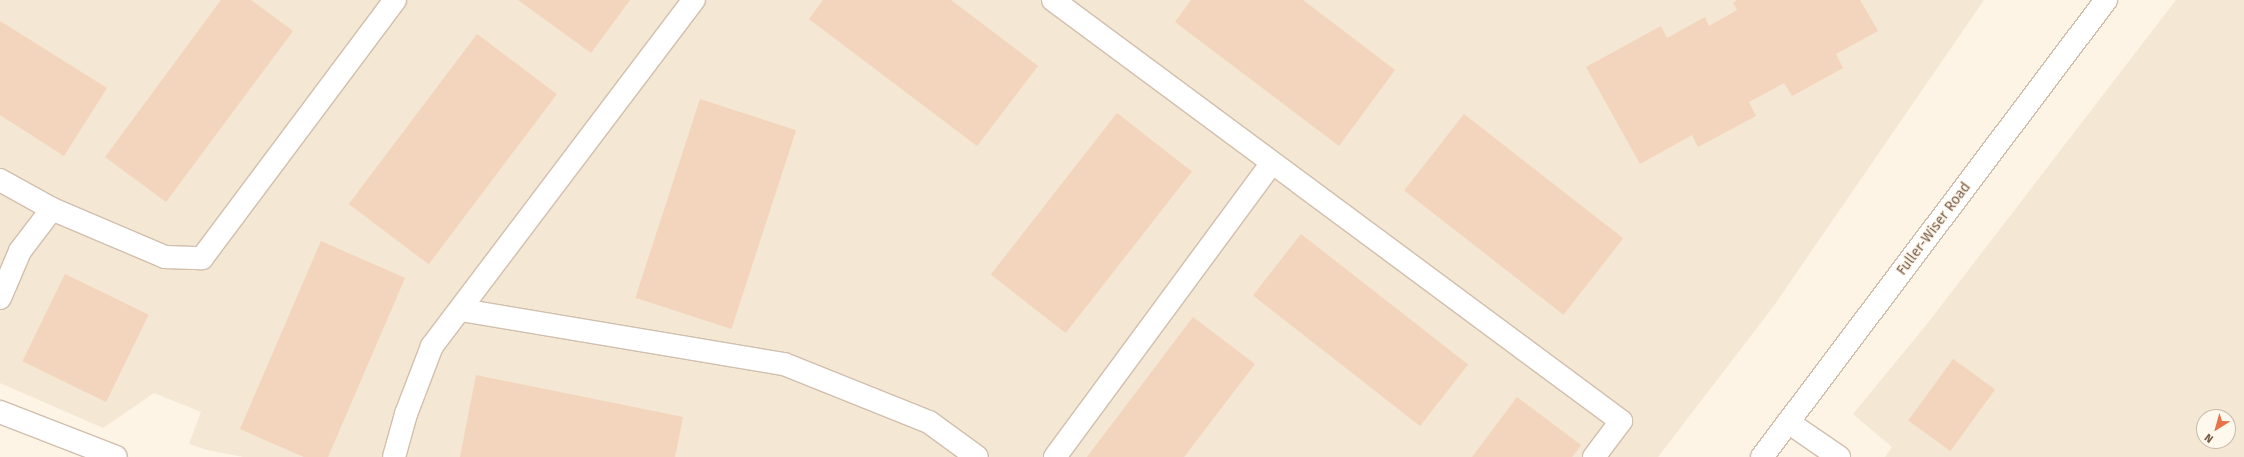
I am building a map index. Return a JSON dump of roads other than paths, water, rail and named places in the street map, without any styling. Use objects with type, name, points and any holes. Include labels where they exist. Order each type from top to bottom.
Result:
[{"type":"street","points":[[0,180],[52,209],[165,257],[202,258],[395,0]]},
{"type":"street","points":[[394,457],[406,414],[432,346],[461,310],[694,0]]},
{"type":"street","points":[[1053,0],[1621,421],[1594,457]]},
{"type":"street","name":"Fuller-Wiser Road","points":[[1766,456],[1788,422],[2106,0]]},
{"type":"street","points":[[1055,457],[1272,163]]},
{"type":"street","points":[[0,298],[20,252],[52,209]]},
{"type":"street","points":[[461,310],[784,364],[929,422],[977,457]]},
{"type":"street","points":[[0,412],[116,457]]},
{"type":"street","points":[[1788,422],[1839,457]]}]
